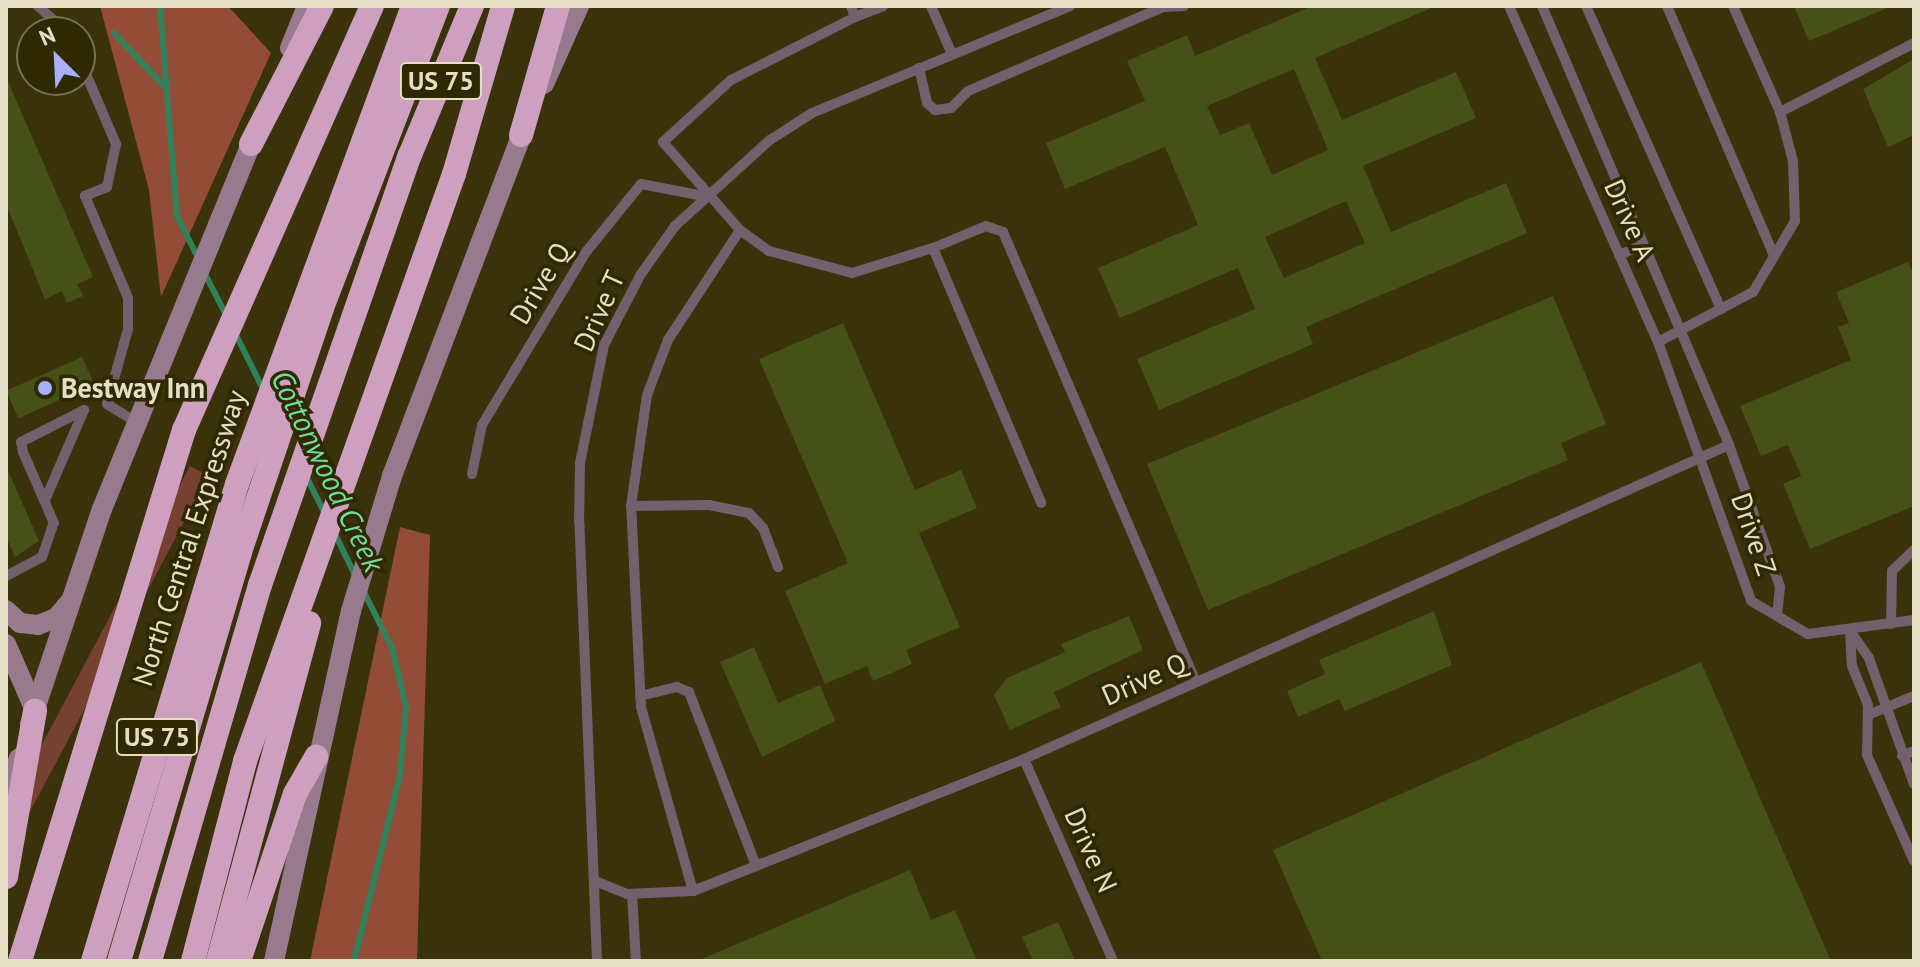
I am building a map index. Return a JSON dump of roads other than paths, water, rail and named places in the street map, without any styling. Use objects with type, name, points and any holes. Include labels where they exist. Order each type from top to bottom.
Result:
[{"type":"highway","points":[[251,144],[322,6]]},
{"type":"highway","points":[[20,961],[184,430],[269,230],[372,6]]},
{"type":"highway","name":"North Central Expressway","points":[[93,961],[227,515],[308,284],[413,6]]},
{"type":"highway","points":[[119,961],[250,523],[322,308],[438,6]]},
{"type":"highway","name":"US 75","points":[[150,961],[260,585],[410,155],[472,6]]},
{"type":"highway","points":[[193,961],[245,761],[454,174],[503,6]]},
{"type":"highway","points":[[521,135],[558,6]]},
{"type":"highway","points":[[218,961],[365,425]]},
{"type":"highway","points":[[6,877],[35,710]]},
{"type":"highway","points":[[239,961],[295,794],[316,757]]},
{"type":"main road","points":[[6,794],[139,414],[307,6]]},
{"type":"main road","points":[[274,961],[316,757],[392,476],[521,135],[579,6]]},
{"type":"main road","points":[[6,610],[20,623],[38,625],[56,618],[72,599]]},
{"type":"main road","points":[[6,644],[10,671],[35,710]]},
{"type":"lane","points":[[851,6],[855,17]]},
{"type":"lane","points":[[883,6],[731,80],[663,142],[704,196],[740,230],[769,251],[852,273],[933,248],[986,226],[1003,232],[1196,682]]},
{"type":"lane","points":[[931,6],[952,54]]},
{"type":"lane","name":"Drive T","points":[[597,961],[580,463],[604,345],[641,274],[704,196],[812,113],[1070,6]]},
{"type":"lane","points":[[919,68],[927,103],[935,110],[951,108],[968,91],[1163,7],[1184,6]]},
{"type":"lane","name":"Drive A","points":[[1509,6],[1658,342],[1701,455]]},
{"type":"lane","name":"Drive A","points":[[1542,6],[1729,445]]},
{"type":"lane","points":[[1586,6],[1721,309]]},
{"type":"lane","points":[[1667,6],[1774,256]]},
{"type":"lane","points":[[1658,342],[1753,292],[1795,221],[1793,161],[1780,112],[1733,6]]},
{"type":"lane","points":[[1780,112],[1914,43]]},
{"type":"lane","points":[[95,96],[116,144],[107,187],[85,196],[128,298],[128,329],[106,394],[107,404],[139,414]]},
{"type":"lane","name":"Drive Q","points":[[472,474],[482,425],[586,252],[641,184],[704,196]]},
{"type":"lane","points":[[693,891],[640,696],[631,506],[647,395],[668,340],[740,230]]},
{"type":"lane","points":[[1619,255],[1643,245]]},
{"type":"lane","points":[[933,248],[1041,503]]},
{"type":"lane","points":[[6,576],[30,566],[50,544],[54,523],[21,442],[84,410],[45,500]]},
{"type":"lane","name":"Drive Q","points":[[595,881],[632,894],[693,891],[1024,759],[1729,445]]},
{"type":"lane","name":"Drive Z","points":[[1729,445],[1780,587],[1777,615]]},
{"type":"lane","name":"Drive Z","points":[[1701,455],[1751,601],[1808,634],[1850,631],[1914,620]]},
{"type":"lane","points":[[631,506],[709,505],[749,513],[778,567]]},
{"type":"lane","points":[[1891,624],[1892,571],[1914,550]]},
{"type":"lane","points":[[1850,631],[1869,658],[1914,784]]},
{"type":"lane","points":[[1850,631],[1852,666],[1868,715],[1867,755],[1914,861]]},
{"type":"lane","points":[[640,696],[677,687],[689,692],[756,866]]},
{"type":"lane","points":[[1868,715],[1914,696]]},
{"type":"lane","points":[[1902,756],[1914,751]]},
{"type":"lane","name":"Drive N","points":[[1024,759],[1113,961]]},
{"type":"lane","points":[[632,894],[636,961]]},
{"type":"waterway","name":"Cottonwood Creek","points":[[160,6],[177,216],[199,260]]},
{"type":"waterway","points":[[114,33],[163,85]]},
{"type":"waterway","name":"Cottonwood Creek","points":[[205,274],[227,317]]},
{"type":"waterway","name":"Cottonwood Creek","points":[[236,335],[263,389]]},
{"type":"waterway","name":"Cottonwood Creek","points":[[305,474],[325,514]]},
{"type":"waterway","name":"Cottonwood Creek","points":[[334,532],[355,575]]},
{"type":"waterway","name":"Cottonwood Creek","points":[[354,961],[400,775],[406,707],[392,648],[364,592]]},
{"type":"place","name":"Bestway Inn","points":[[45,388]]}]
